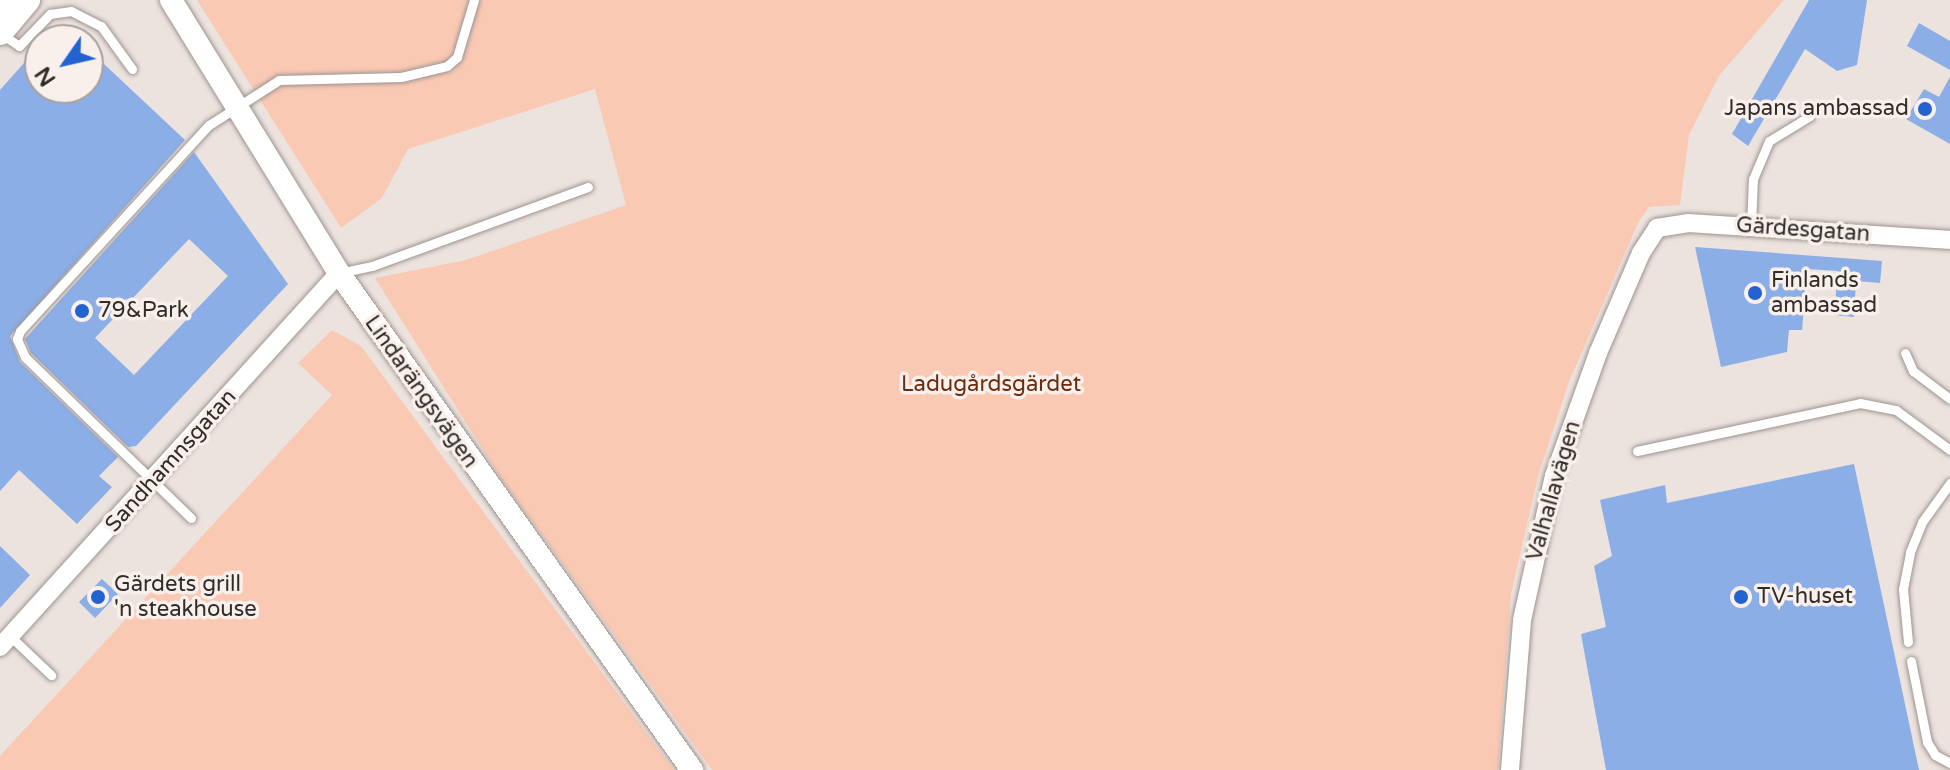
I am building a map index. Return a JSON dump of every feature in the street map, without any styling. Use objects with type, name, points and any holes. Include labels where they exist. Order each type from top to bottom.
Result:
[{"type":"main road","points":[[0,32],[27,0]]},
{"type":"street","name":"Lindarängsvägen","points":[[171,0],[234,109],[339,273],[692,770]]},
{"type":"street","name":"Gärdesgatan","points":[[1657,228],[1689,223],[1950,240]]},
{"type":"street","name":"Valhallavägen","points":[[1510,770],[1522,620],[1554,476],[1598,353],[1641,253],[1657,228]]},
{"type":"street","name":"Sandhamnsgatan","points":[[5,642],[339,273]]},
{"type":"lane","points":[[191,518],[153,482],[139,462],[25,357],[17,339],[202,131],[279,80],[401,77],[447,66],[457,57],[474,0]]},
{"type":"lane","points":[[0,32],[19,46],[50,14],[71,11],[101,26],[132,69]]},
{"type":"lane","points":[[1751,226],[1753,179],[1769,141],[1810,116]]},
{"type":"lane","points":[[339,273],[372,266],[588,187]]},
{"type":"lane","points":[[1905,353],[1913,371],[1950,399]]},
{"type":"lane","points":[[1637,451],[1860,403],[1896,410],[1950,450]]},
{"type":"lane","points":[[1908,642],[1903,589],[1910,552],[1922,522],[1950,483]]},
{"type":"lane","points":[[5,642],[51,675]]},
{"type":"lane","points":[[1911,661],[1927,742],[1935,755],[1950,763]]},
{"type":"green space","name":"Ladugårdsgärdet","points":[[197,0],[1784,0],[1719,76],[1689,135],[1680,205],[1649,207],[1638,223],[1569,382],[1538,476],[1511,594],[1498,770],[712,770],[500,477],[375,278],[466,260],[626,205],[595,89],[408,149],[382,198],[341,228]]},
{"type":"green space","points":[[332,330],[361,346],[674,770],[0,770],[0,756],[332,395],[298,363]]},
{"type":"building","points":[[1809,0],[1867,0],[1857,65],[1837,71],[1805,49],[1748,146],[1732,134]]},
{"type":"building","points":[[1919,23],[1950,41],[1950,70],[1907,46]]},
{"type":"building","points":[[24,63],[24,104],[104,104],[104,64],[185,140],[10,336],[20,362],[118,457],[99,476],[112,487],[77,524],[19,470],[0,491],[0,90]]},
{"type":"building","points":[[1950,77],[1950,144],[1906,119],[1924,89],[1939,97]]},
{"type":"building","name":"79&Park","points":[[194,152],[288,284],[136,446],[128,447],[31,353],[25,339]],"holes":[[[189,239],[228,276],[134,375],[95,338]]]},
{"type":"building","name":"Finlands ambassad","points":[[1695,247],[1882,261],[1880,283],[1856,281],[1854,317],[1834,315],[1838,271],[1807,269],[1802,330],[1789,330],[1787,352],[1721,367]]},
{"type":"building","name":"TV-huset","points":[[1854,464],[1919,770],[1606,770],[1581,634],[1606,627],[1594,566],[1612,556],[1600,500],[1665,485],[1667,503]]},
{"type":"building","points":[[0,546],[30,575],[0,608]]},
{"type":"building","points":[[102,579],[118,594],[95,618],[79,602]]},
{"type":"place","name":"Japans ambassad","points":[[1925,109]]},
{"type":"place","name":"Finlands ambassad","points":[[1755,293]]},
{"type":"place","name":"79&Park","points":[[82,311]]},
{"type":"place","name":"Gärdets grill 'n steakhouse","points":[[98,597]]},
{"type":"place","name":"TV-huset","points":[[1741,597]]}]
